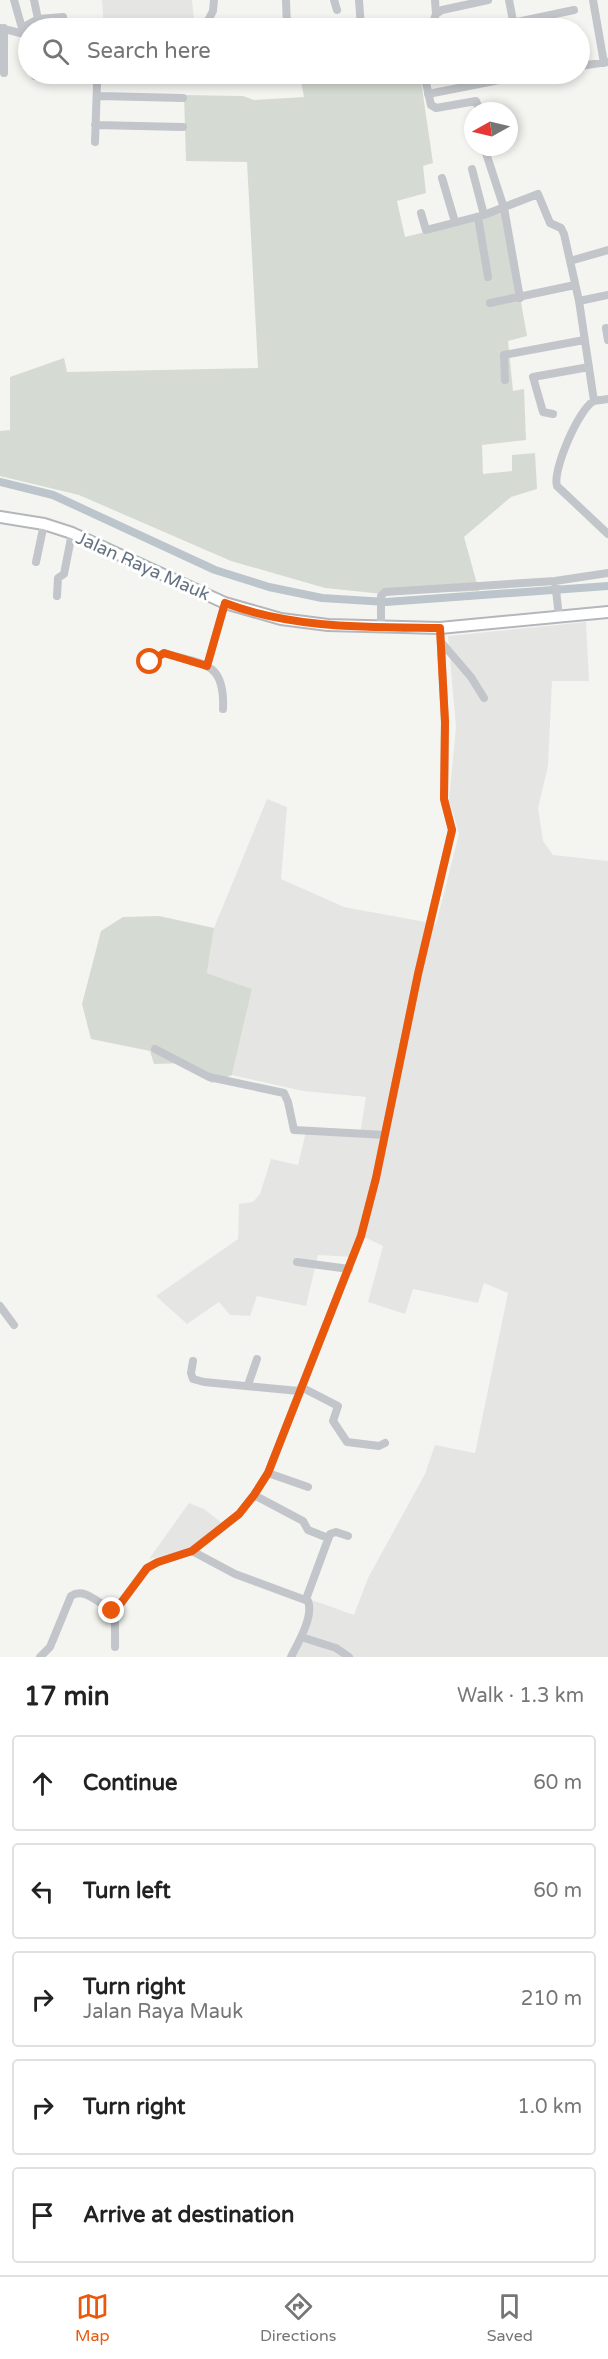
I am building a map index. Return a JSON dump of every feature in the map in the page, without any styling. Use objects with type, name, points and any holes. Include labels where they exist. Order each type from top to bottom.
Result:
[{"type":"main road","name":"Jalan Raya Mauk","points":[[0,517],[44,524],[72,533],[225,603],[282,619],[328,625],[381,623],[440,628],[558,613],[608,612]]},
{"type":"street","points":[[14,0],[20,18]]},
{"type":"street","points":[[34,0],[38,18]]},
{"type":"street","points":[[209,18],[213,11],[214,0]]},
{"type":"street","points":[[286,0],[287,18]]},
{"type":"street","points":[[334,0],[337,10]]},
{"type":"street","points":[[359,0],[360,18]]},
{"type":"street","points":[[435,0],[435,17]]},
{"type":"street","points":[[435,17],[446,8],[488,0]]},
{"type":"street","points":[[509,0],[512,18]]},
{"type":"street","points":[[590,65],[606,63],[593,0]]},
{"type":"street","points":[[544,18],[574,10]]},
{"type":"street","points":[[4,73],[2,28],[18,30]]},
{"type":"street","points":[[95,142],[97,84]]},
{"type":"street","points":[[426,84],[431,105],[436,108],[464,103]]},
{"type":"street","points":[[428,94],[477,84]]},
{"type":"street","points":[[98,96],[183,98]]},
{"type":"street","points":[[95,125],[183,127]]},
{"type":"street","points":[[487,156],[504,208],[520,298]]},
{"type":"street","points":[[472,169],[481,216],[488,278]]},
{"type":"street","points":[[442,178],[455,222]]},
{"type":"street","points":[[421,213],[426,230],[481,216],[538,194],[550,223],[562,230],[579,301],[594,401]]},
{"type":"street","points":[[570,261],[608,250]]},
{"type":"street","points":[[490,303],[575,285]]},
{"type":"street","points":[[579,301],[608,295]]},
{"type":"street","points":[[606,328],[608,340]]},
{"type":"street","points":[[505,380],[504,355],[584,340]]},
{"type":"street","points":[[553,414],[543,412],[533,377],[589,367]]},
{"type":"street","points":[[608,399],[594,401],[584,413],[563,452],[555,482],[608,534]]},
{"type":"street","points":[[36,562],[44,524]]},
{"type":"street","points":[[57,596],[58,578],[64,574],[72,533]]},
{"type":"street","points":[[381,623],[381,598],[385,592],[555,584],[608,573]]},
{"type":"street","points":[[555,584],[558,613]]},
{"type":"street","points":[[207,666],[225,603]]},
{"type":"street","points":[[115,1647],[115,1611],[147,1568],[192,1551],[239,1514],[268,1473],[361,1236],[452,830],[444,799],[445,722],[440,628]]},
{"type":"street","points":[[441,642],[471,677],[484,698]]},
{"type":"street","points":[[150,662],[164,653],[207,666],[218,673],[223,684],[223,709]]},
{"type":"street","points":[[155,1049],[209,1077],[284,1094],[288,1101],[294,1130],[385,1135]]},
{"type":"street","points":[[297,1262],[349,1269]]},
{"type":"street","points":[[0,1306],[14,1325]]},
{"type":"street","points":[[248,1385],[257,1359]]},
{"type":"street","points":[[193,1361],[191,1373],[193,1379],[300,1389],[338,1406],[333,1421],[347,1442],[379,1446],[385,1443]]},
{"type":"street","points":[[268,1473],[308,1487]]},
{"type":"street","points":[[254,1495],[303,1521],[308,1530],[328,1538]]},
{"type":"street","points":[[306,1599],[328,1538],[333,1532],[348,1536]]},
{"type":"street","points":[[192,1551],[235,1574],[306,1599],[310,1606],[301,1636],[291,1657]]},
{"type":"street","points":[[40,1657],[50,1647],[71,1596],[84,1593],[115,1611]]},
{"type":"street","points":[[301,1636],[336,1648],[349,1657]]},
{"type":"shaded area","points":[[102,0],[192,0],[194,18],[103,18]]},
{"type":"shaded area","points":[[302,84],[421,84],[433,163],[423,166],[426,193],[397,201],[405,237],[505,212],[527,336],[508,341],[513,391],[524,389],[526,440],[482,445],[483,474],[512,471],[512,455],[535,453],[537,489],[511,497],[464,537],[479,591],[383,594],[325,588],[231,561],[79,495],[0,476],[0,431],[10,430],[10,377],[64,358],[67,372],[258,368],[247,162],[186,161],[184,95],[243,96],[254,100],[304,97]]},
{"type":"shaded area","points":[[586,622],[589,681],[552,681],[548,766],[538,808],[543,841],[553,855],[608,861],[608,1657],[289,1657],[304,1629],[312,1600],[354,1615],[368,1578],[425,1474],[435,1445],[475,1453],[508,1293],[484,1283],[478,1303],[413,1289],[405,1314],[368,1302],[383,1246],[360,1235],[352,1257],[318,1255],[306,1306],[257,1296],[250,1316],[230,1315],[219,1302],[187,1324],[156,1296],[238,1239],[239,1204],[253,1202],[260,1194],[271,1159],[298,1165],[306,1132],[360,1134],[366,1097],[303,1091],[232,1075],[252,989],[207,973],[214,928],[267,799],[287,807],[281,879],[344,907],[436,924],[459,834],[449,799],[456,727],[448,636]]},
{"type":"shaded area","points":[[159,916],[214,928],[207,973],[252,989],[232,1075],[212,1083],[184,1063],[154,1064],[150,1051],[91,1039],[82,1004],[101,931],[123,917]]},
{"type":"shaded area","points":[[189,1503],[204,1509],[227,1527],[186,1550],[149,1559]]},
{"type":"waterway","points":[[0,482],[53,495],[215,570],[269,587],[322,598],[386,602],[608,586]]},
{"type":"route","points":[[112,1611],[115,1611],[147,1568],[192,1551],[239,1514],[268,1473],[361,1236],[376,1178],[418,974],[452,830],[444,799],[445,722],[440,628],[328,625],[263,615],[225,603],[207,666],[164,653],[159,654],[150,662]]}]
